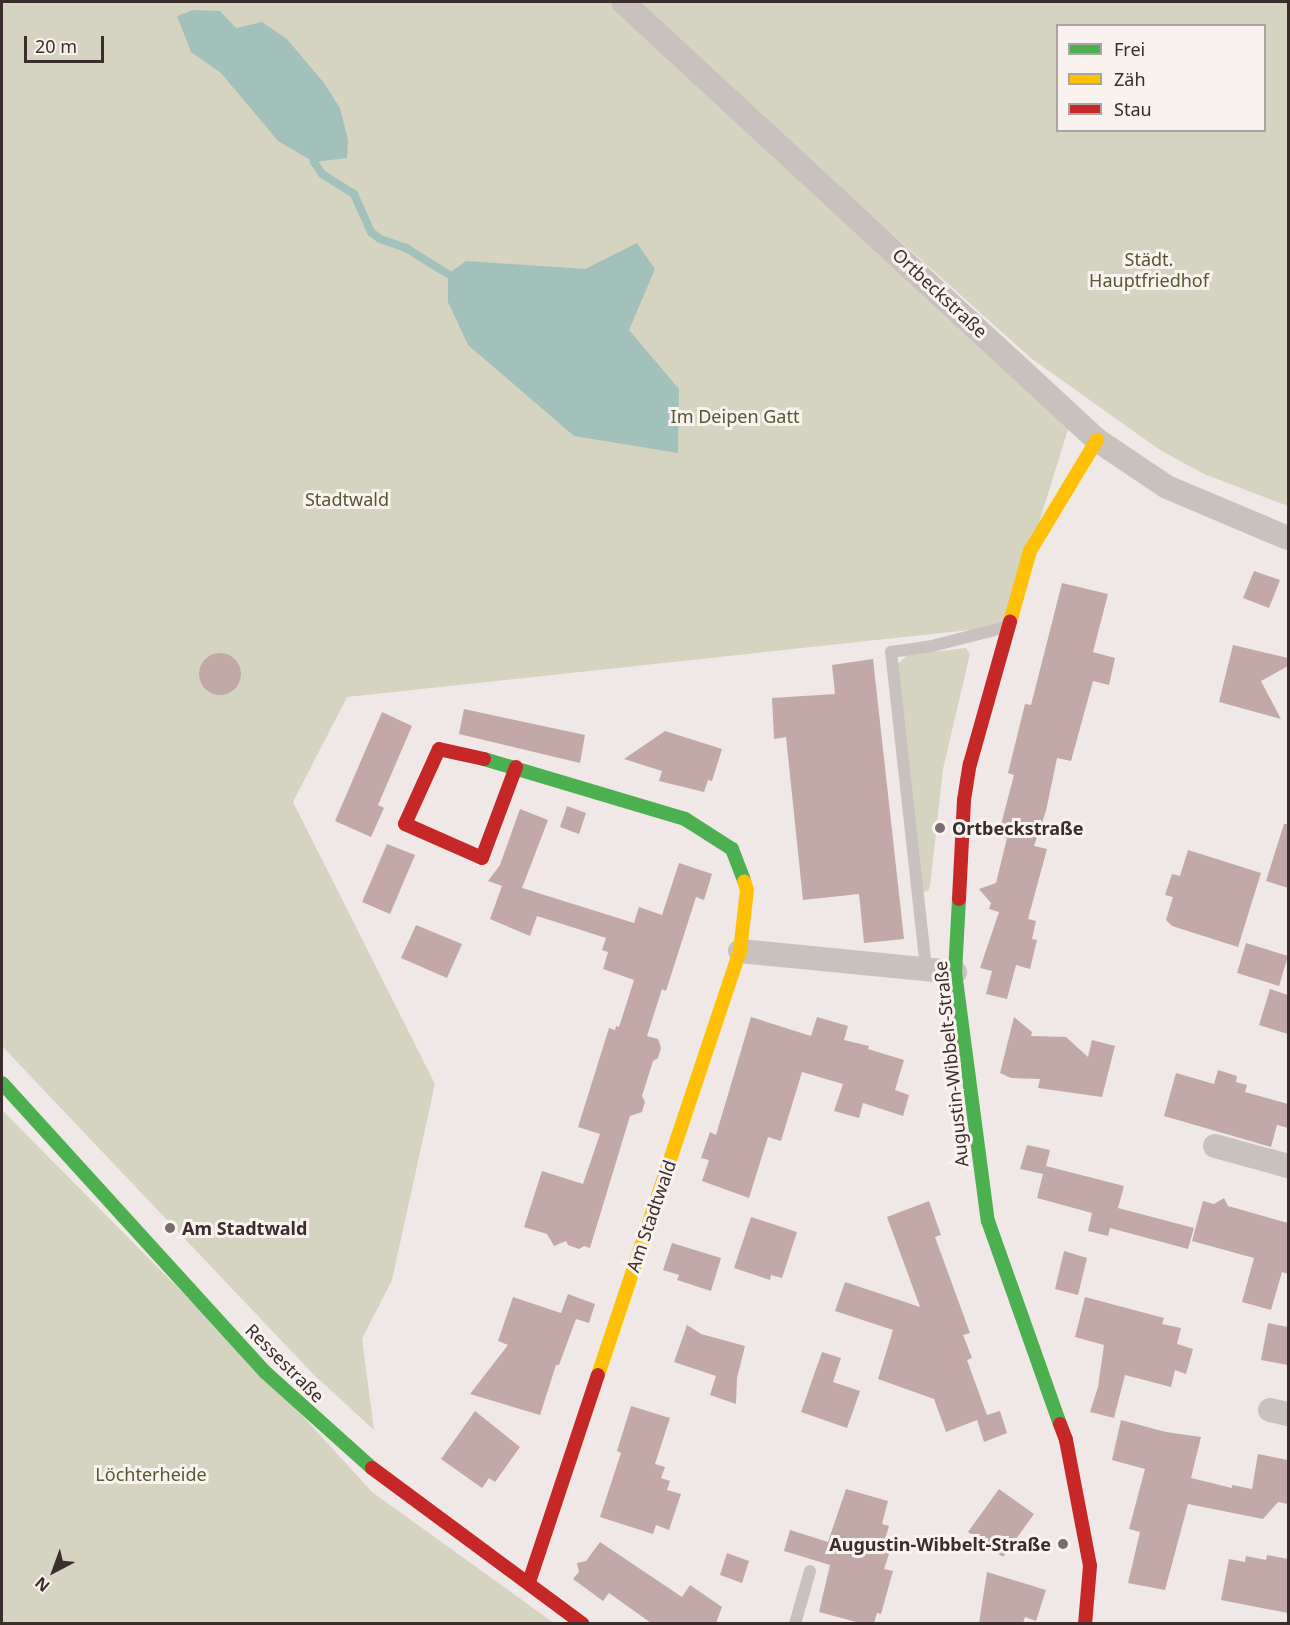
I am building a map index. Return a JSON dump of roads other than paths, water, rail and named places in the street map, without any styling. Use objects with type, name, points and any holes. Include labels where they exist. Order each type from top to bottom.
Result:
[{"type":"street","name":"Ortbeckstraße","points":[[623,2],[1097,440],[1167,487],[1288,538]]},
{"type":"street","name":"Augustin-Wibbelt-Straße","points":[[1085,1623],[1090,1566],[1086,1538],[1066,1440],[988,1221],[955,972],[964,800],[970,764],[1007,626],[1030,551],[1097,440]]},
{"type":"street","name":"Am Stadtwald","points":[[516,767],[482,858],[405,824],[439,749],[516,767],[685,819],[732,849],[747,890],[740,951],[529,1582]]},
{"type":"street","points":[[740,951],[955,972]]},
{"type":"street","name":"Ressestraße","points":[[2,1083],[153,1246],[265,1372],[359,1459],[583,1623]]},
{"type":"street","points":[[1215,1146],[1288,1166]]},
{"type":"lane","points":[[926,968],[891,652],[932,646],[1007,626]]},
{"type":"lane","points":[[795,1623],[810,1571]]},
{"type":"water","points":[[193,10],[220,11],[236,28],[262,22],[287,39],[324,83],[340,108],[348,140],[347,158],[314,162],[278,141],[221,73],[191,52],[177,16]]},
{"type":"water","points":[[637,243],[655,269],[629,330],[679,389],[678,453],[574,436],[468,345],[448,302],[448,274],[466,261],[585,269]]},
{"type":"waterway","points":[[314,162],[322,174],[354,194],[371,232],[380,239],[406,248],[448,274]]},
{"type":"place","name":"Ortbeckstraße","points":[[940,828]]},
{"type":"place","name":"Am Stadtwald","points":[[170,1228]]},
{"type":"place","name":"Augustin-Wibbelt-Straße","points":[[1063,1544]]},
{"type":"park label","name":"Städt. Hauptfriedhof","points":[[1149,270]]},
{"type":"park label","name":"Im Deipen Gatt","points":[[735,416]]},
{"type":"park label","name":"Stadtwald","points":[[347,499]]},
{"type":"park label","name":"Löchterheide","points":[[151,1474]]}]
